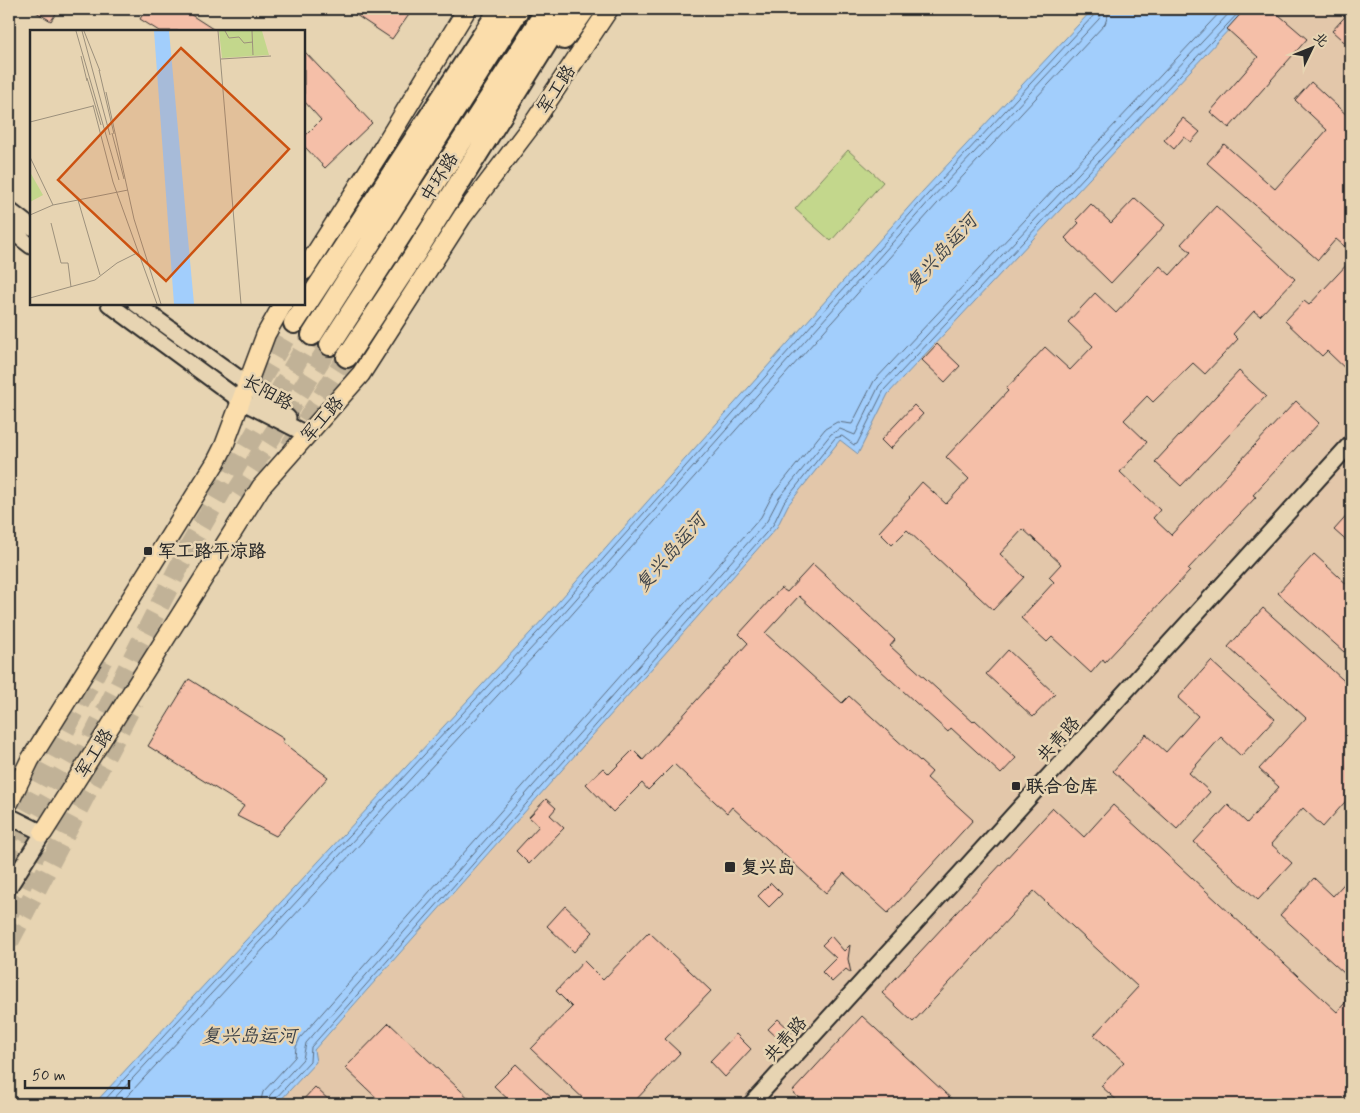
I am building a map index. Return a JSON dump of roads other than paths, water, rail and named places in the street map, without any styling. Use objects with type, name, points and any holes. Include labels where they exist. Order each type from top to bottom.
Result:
[{"type":"highway","name":"中环路","points":[[312,335],[519,9]]},
{"type":"highway","name":"中环路","points":[[330,345],[547,9]]},
{"type":"highway","points":[[346,357],[487,140],[568,9]]},
{"type":"highway","points":[[487,140],[585,9]]},
{"type":"highway","points":[[294,323],[499,10]]},
{"type":"main road","points":[[305,269],[468,9]]},
{"type":"main road","name":"军工路","points":[[42,833],[261,487],[308,436],[365,368],[462,217],[534,122],[608,9]]},
{"type":"main road","points":[[9,802],[30,760],[216,462],[266,334],[282,305]]},
{"type":"street","points":[[9,210],[30,226]]},
{"type":"street","points":[[9,229],[30,245]]},
{"type":"street","name":"长阳路","points":[[110,305],[241,401],[308,436]]},
{"type":"street","name":"长阳路","points":[[137,305],[247,384],[308,436]]},
{"type":"street","name":"共青路","points":[[751,1104],[1351,443]]},
{"type":"street","points":[[9,816],[42,833],[9,887]]},
{"type":"water","name":"复兴岛运河","points":[[1093,9],[1248,9],[888,394],[858,454],[840,440],[788,505],[777,527],[314,1050],[316,1062],[277,1104],[94,1104],[544,618],[923,191]]},
{"type":"tunnel","points":[[244,408],[294,323]]},
{"type":"tunnel","points":[[78,766],[187,551],[312,335]]},
{"type":"tunnel","points":[[235,494],[330,345]]},
{"type":"tunnel","points":[[290,447],[347,357]]},
{"type":"tunnel","points":[[9,836],[106,653]]},
{"type":"tunnel","points":[[9,942],[134,702]]},
{"type":"tunnel","points":[[9,868],[78,745]]},
{"type":"tunnel","points":[[9,913],[38,848]]},
{"type":"place","name":"军工路平凉路","points":[[148,551]]},
{"type":"place","name":"联合仓库","points":[[1016,786]]},
{"type":"place","name":"复兴岛","points":[[730,867]]}]
